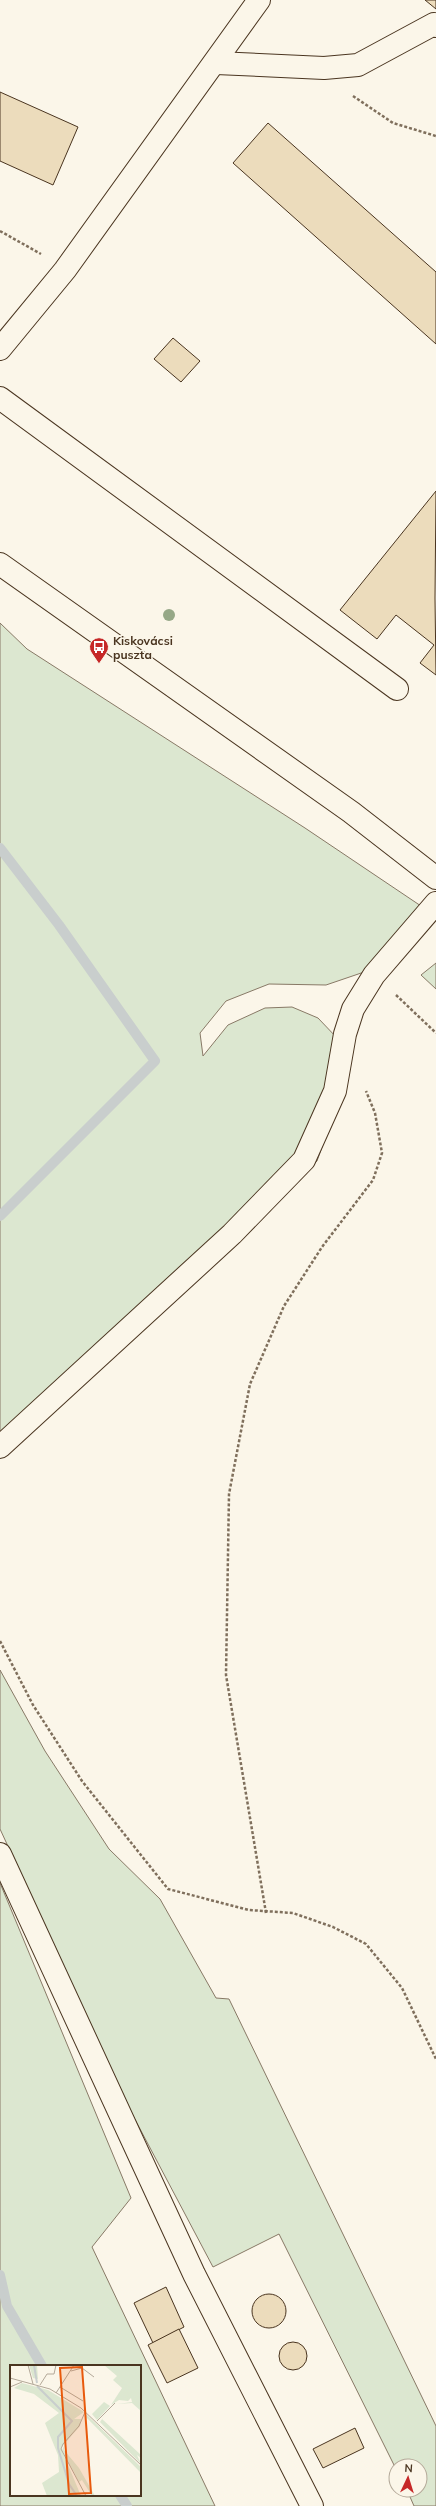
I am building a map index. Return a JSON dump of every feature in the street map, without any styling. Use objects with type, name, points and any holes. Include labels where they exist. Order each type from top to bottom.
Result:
[{"type":"main road","points":[[0,349],[65,270],[216,63],[260,0]]},
{"type":"main road","points":[[216,63],[324,68],[358,65],[434,24],[436,26]]},
{"type":"main road","points":[[0,398],[397,689]]},
{"type":"main road","points":[[0,564],[351,812],[436,878]]},
{"type":"main road","points":[[0,1447],[232,1234],[304,1160],[335,1091],[345,1034],[353,1008],[374,975],[436,903]]},
{"type":"main road","points":[[0,1854],[194,2274],[312,2506]]},
{"type":"path","points":[[324,68],[354,97],[393,123],[436,136]]},
{"type":"path","points":[[0,231],[65,270]]},
{"type":"path","points":[[374,975],[436,1033]]},
{"type":"path","points":[[266,1912],[226,1675],[229,1494],[250,1384],[284,1306],[322,1247],[373,1180],[382,1154],[375,1113],[364,1084]]},
{"type":"path","points":[[0,1641],[33,1705],[82,1781],[168,1889],[266,1912],[293,1913],[332,1927],[366,1944],[402,1988],[436,2059]]},
{"type":"green space","points":[[0,623],[27,649],[305,828],[421,906],[373,969],[326,985],[269,984],[226,1001],[200,1033],[203,1056],[228,1025],[265,1008],[292,1007],[318,1018],[338,1039],[331,1122],[317,1161],[236,1243],[0,1453]]},
{"type":"green space","points":[[436,963],[436,989],[421,975]]},
{"type":"green space","points":[[0,1670],[45,1751],[109,1849],[160,1899],[216,1998],[229,1999],[436,2426],[436,2506],[414,2506],[410,2498],[428,2498],[428,2458],[391,2458],[279,2234],[213,2267],[130,2110],[0,1829]]},
{"type":"green space","points":[[0,1883],[131,2198],[92,2247],[215,2506],[0,2506]]},
{"type":"building","points":[[425,0],[436,0],[436,9]]},
{"type":"building","points":[[0,92],[78,127],[53,185],[0,161]]},
{"type":"building","points":[[268,123],[436,272],[436,344],[233,163]]},
{"type":"building","points":[[173,338],[200,361],[181,382],[154,359]]},
{"type":"building","points":[[436,491],[436,675],[420,663],[434,645],[396,615],[377,639],[340,610]]},
{"type":"building","points":[[166,2287],[184,2327],[153,2343],[134,2303]]},
{"type":"building","points":[[266,2294],[272,2294],[281,2299],[285,2305],[285,2317],[281,2323],[272,2328],[266,2328],[257,2323],[252,2314],[252,2308],[257,2299]]},
{"type":"building","points":[[179,2329],[198,2368],[167,2383],[148,2345]]},
{"type":"building","points":[[293,2342],[303,2346],[307,2356],[303,2366],[293,2370],[283,2366],[279,2356],[283,2346]]},
{"type":"building","points":[[355,2428],[364,2448],[323,2468],[313,2449]]},
{"type":"waterway","points":[[0,848],[59,925],[155,1061],[0,1216]]},
{"type":"waterway","points":[[0,2275],[7,2306],[41,2365]]},
{"type":"waterway","points":[[121,2496],[127,2506]]},
{"type":"place","name":"Kiskovácsi puszta","points":[[99,664]]}]
